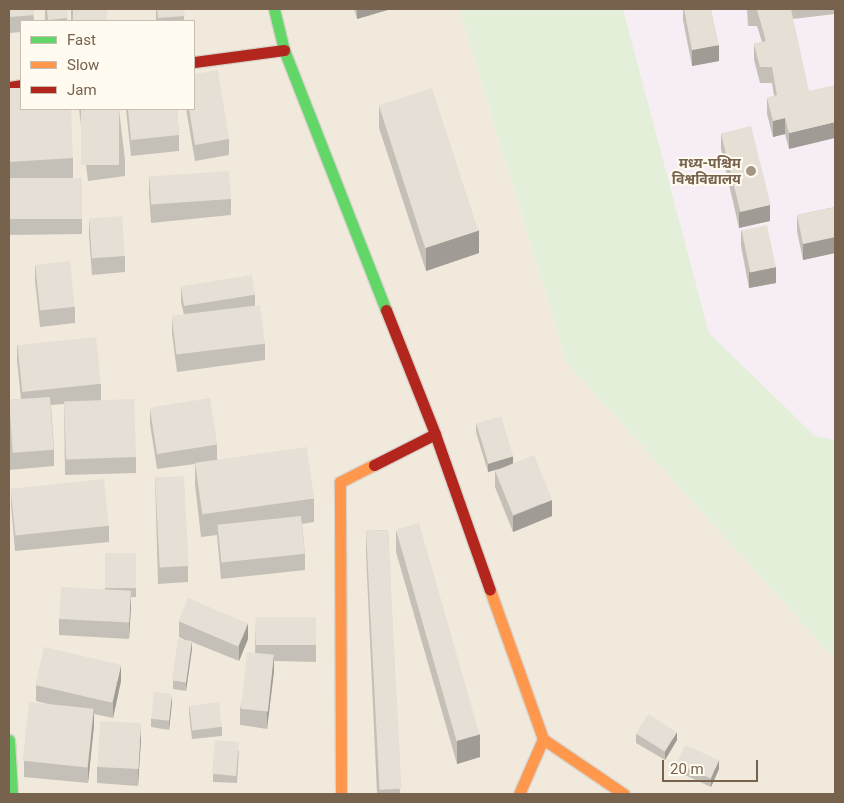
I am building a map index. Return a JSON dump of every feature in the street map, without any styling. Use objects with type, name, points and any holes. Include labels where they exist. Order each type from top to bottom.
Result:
[{"type":"street","points":[[274,9],[284,50],[435,434],[543,739],[624,794]]},
{"type":"street","points":[[195,62],[284,50]]},
{"type":"street","points":[[341,794],[340,482],[435,434]]},
{"type":"street","points":[[519,794],[543,739]]},
{"type":"street","points":[[9,740],[12,794]]},
{"type":"shaded area","points":[[9,9],[459,9],[567,363],[835,659],[835,794],[9,794]]},
{"type":"shaded area","name":"मध्य-पश्चिम विश्वविद्यालय","points":[[623,9],[835,9],[835,440],[815,436],[709,333]]},
{"type":"green space","points":[[459,9],[623,9],[709,333],[815,436],[835,440],[835,659],[567,363]]},
{"type":"building","points":[[9,9],[33,9],[34,15],[10,17]]},
{"type":"building","points":[[47,9],[67,9],[68,18],[48,20]]},
{"type":"building","points":[[73,9],[107,9],[107,20],[73,20]]},
{"type":"building","points":[[157,9],[184,9],[185,16],[158,18]]},
{"type":"building","points":[[684,9],[711,9],[719,45],[692,50]]},
{"type":"building","points":[[748,9],[791,9],[809,91],[835,85],[835,122],[789,133],[785,118],[773,121],[767,98],[777,95],[772,67],[760,67],[754,44],[766,41],[757,10]]},
{"type":"building","points":[[218,70],[229,139],[195,145],[189,110],[195,110],[195,74]]},
{"type":"building","points":[[9,88],[20,88],[20,110],[71,110],[73,158],[9,162]]},
{"type":"building","points":[[432,88],[478,231],[425,248],[379,105]]},
{"type":"building","points":[[81,110],[119,110],[119,165],[81,165]]},
{"type":"building","points":[[128,110],[177,110],[179,135],[131,140]]},
{"type":"building","points":[[751,126],[771,205],[741,212],[721,133]]},
{"type":"building","points":[[229,171],[231,199],[151,205],[149,177]]},
{"type":"building","points":[[9,178],[82,178],[82,219],[9,219]]},
{"type":"building","points":[[835,207],[835,237],[803,244],[797,215]]},
{"type":"building","points":[[122,216],[125,256],[92,258],[89,218]]},
{"type":"building","points":[[767,225],[776,267],[751,272],[742,230]]},
{"type":"building","points":[[70,261],[75,307],[40,310],[35,265]]},
{"type":"building","points":[[252,275],[255,295],[184,306],[181,286]]},
{"type":"building","points":[[260,305],[265,344],[176,355],[172,316]]},
{"type":"building","points":[[96,337],[101,384],[22,392],[17,345]]},
{"type":"building","points":[[50,397],[54,450],[13,453],[9,400]]},
{"type":"building","points":[[210,398],[217,444],[157,454],[150,408]]},
{"type":"building","points":[[134,399],[136,457],[66,459],[64,401]]},
{"type":"building","points":[[501,416],[513,456],[488,464],[476,424]]},
{"type":"building","points":[[307,447],[314,498],[202,514],[195,463]]},
{"type":"building","points":[[534,455],[552,500],[513,515],[495,471]]},
{"type":"building","points":[[184,476],[189,566],[160,567],[155,478]]},
{"type":"building","points":[[104,479],[109,526],[15,536],[11,489]]},
{"type":"building","points":[[301,516],[305,554],[221,563],[217,525]]},
{"type":"building","points":[[419,523],[480,734],[457,741],[396,530]]},
{"type":"building","points":[[388,530],[402,789],[380,790],[366,531]]},
{"type":"building","points":[[105,553],[136,553],[136,588],[105,588]]},
{"type":"building","points":[[61,587],[131,591],[129,623],[59,619]]},
{"type":"building","points":[[188,598],[248,623],[238,646],[178,621]]},
{"type":"building","points":[[256,617],[316,617],[316,645],[256,645]]},
{"type":"building","points":[[178,639],[192,641],[186,683],[172,681]]},
{"type":"building","points":[[44,647],[121,665],[112,703],[35,685]]},
{"type":"building","points":[[247,652],[274,655],[268,712],[241,709]]},
{"type":"building","points":[[154,692],[172,694],[169,721],[151,719]]},
{"type":"building","points":[[29,702],[94,709],[87,767],[23,761]]},
{"type":"building","points":[[219,702],[222,727],[192,730],[189,706]]},
{"type":"building","points":[[648,714],[677,732],[665,752],[636,734]]},
{"type":"building","points":[[100,721],[141,723],[139,769],[98,767]]},
{"type":"building","points":[[215,740],[239,742],[236,776],[212,774]]},
{"type":"building","points":[[685,745],[719,760],[711,778],[677,763]]},
{"type":"traffic: fast","points":[[274,9],[284,50],[386,310]]},
{"type":"traffic: fast","points":[[9,740],[12,794]]},
{"type":"traffic: slow","points":[[341,794],[340,482],[374,465]]},
{"type":"traffic: slow","points":[[490,590],[543,739],[624,794]]},
{"type":"traffic: slow","points":[[519,794],[543,739]]},
{"type":"traffic: jam","points":[[195,62],[284,50]]},
{"type":"traffic: jam","points":[[9,87],[20,85]]},
{"type":"traffic: jam","points":[[386,310],[435,434],[490,590]]},
{"type":"traffic: jam","points":[[374,465],[435,434]]},
{"type":"place","name":"मध्य-पश्चिम विश्वविद्यालय","points":[[751,171]]}]
